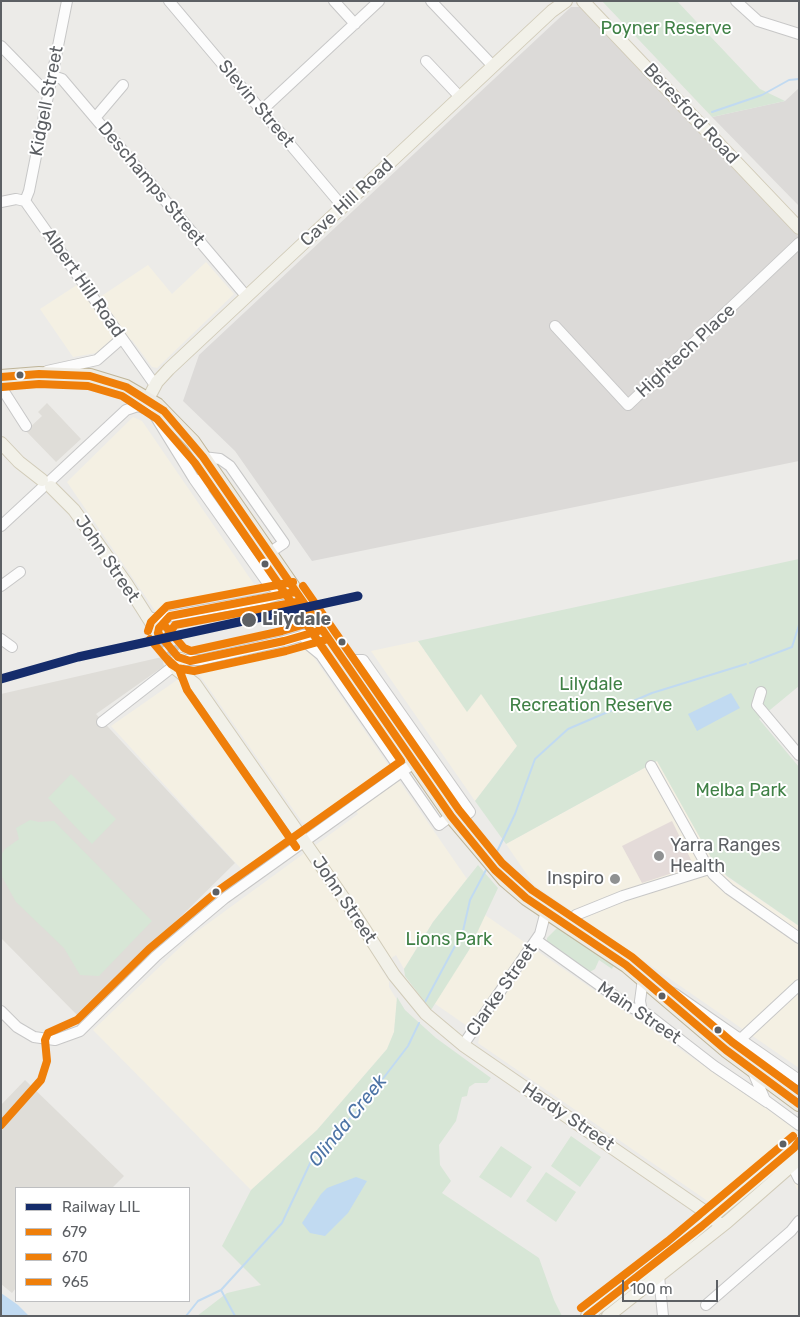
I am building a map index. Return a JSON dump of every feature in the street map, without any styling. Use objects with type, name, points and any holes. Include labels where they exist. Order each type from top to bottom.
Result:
[{"type":"highway","points":[[1,377],[39,374],[90,376],[133,390],[152,410],[174,420],[203,457],[269,553],[294,596]]},
{"type":"highway","points":[[320,626],[452,817],[495,870],[510,885],[643,979],[753,1072],[796,1102]]},
{"type":"main road","name":"Cave Hill Road","points":[[152,410],[155,386],[246,297],[555,6],[566,1]]},
{"type":"main road","name":"Beresford Road","points":[[583,1],[799,228]]},
{"type":"main road","name":"Beresford Road","points":[[593,1],[799,219]]},
{"type":"main road","name":"John Street","points":[[1,443],[19,462],[74,510],[126,584],[157,635]]},
{"type":"main road","name":"John Street","points":[[178,662],[304,841],[394,975],[426,1014]]},
{"type":"main road","name":"Hardy Street","points":[[426,1014],[463,1045],[712,1217],[722,1226]]},
{"type":"main road","points":[[608,1316],[659,1276],[712,1217],[794,1152]]},
{"type":"main road","points":[[586,1316],[608,1299],[722,1226],[794,1152]]},
{"type":"main road","points":[[608,1299],[631,1288],[652,1272],[659,1276]]},
{"type":"street","name":"Kidgell Street","points":[[25,201],[53,76],[67,1]]},
{"type":"street","name":"Slevin Street","points":[[170,1],[343,207]]},
{"type":"street","points":[[334,1],[355,24]]},
{"type":"street","points":[[261,111],[379,1]]},
{"type":"street","points":[[431,1],[493,66]]},
{"type":"street","points":[[736,1],[758,20],[799,34]]},
{"type":"street","points":[[1,46],[42,88],[50,90]]},
{"type":"street","points":[[426,61],[460,97]]},
{"type":"street","name":"Deschamps Street","points":[[53,76],[62,79],[246,297]]},
{"type":"street","points":[[95,118],[123,85]]},
{"type":"street","points":[[1,202],[16,199],[25,201]]},
{"type":"street","name":"Albert Hill Road","points":[[25,201],[155,386]]},
{"type":"street","name":"Hightech Place","points":[[555,326],[628,405],[799,243]]},
{"type":"street","points":[[39,374],[92,362],[106,354],[121,339]]},
{"type":"street","points":[[1,387],[26,426]]},
{"type":"street","points":[[1,526],[85,451],[124,412],[138,406],[152,410],[194,479],[266,582],[294,596]]},
{"type":"street","points":[[203,457],[220,459],[230,466],[281,539]]},
{"type":"street","points":[[194,479],[228,494]]},
{"type":"street","points":[[260,540],[281,539]]},
{"type":"street","points":[[269,553],[281,539]]},
{"type":"street","points":[[1,586],[20,572]]},
{"type":"street","points":[[146,616],[152,619],[265,599],[294,596]]},
{"type":"street","points":[[157,635],[170,616]]},
{"type":"street","points":[[102,722],[178,662],[201,660],[303,636],[320,626]]},
{"type":"street","points":[[303,636],[310,646],[322,655],[439,825],[452,817],[470,812],[363,660],[344,660]]},
{"type":"street","points":[[1,639],[12,647]]},
{"type":"street","points":[[761,692],[757,705],[799,755]]},
{"type":"street","points":[[2,1015],[28,1035],[55,1040],[72,1035],[83,1028],[156,956],[174,935],[192,923],[205,909],[226,898],[428,753]]},
{"type":"street","points":[[651,766],[709,869],[729,889],[799,938]]},
{"type":"street","name":"Clarke Street","points":[[538,937],[576,915],[623,896],[709,869]]},
{"type":"street","name":"Clarke Street","points":[[463,1045],[538,937],[546,911]]},
{"type":"street","name":"Main Street","points":[[538,937],[624,1003],[666,1028],[714,1066],[799,1125]]},
{"type":"street","points":[[642,1012],[643,979]]},
{"type":"street","name":"Main Street","points":[[643,979],[675,994],[799,1080]]},
{"type":"street","points":[[726,1050],[739,1038],[743,1037],[799,985]]},
{"type":"street","points":[[753,1072],[760,1092],[768,1102],[796,1102]]},
{"type":"street","points":[[794,1152],[799,1179]]},
{"type":"street","points":[[706,1305],[791,1231],[799,1221]]},
{"type":"street","points":[[659,1276],[662,1316]]},
{"type":"shaded area","points":[[571,7],[582,7],[799,237],[799,461],[312,561],[235,451],[183,401],[199,355]]},
{"type":"shaded area","points":[[799,88],[799,206],[712,117],[785,101]]},
{"type":"shaded area","points":[[206,262],[234,294],[157,368],[152,367],[132,340],[96,353],[73,357],[40,309],[86,279],[100,297],[148,265],[172,294]]},
{"type":"shaded area","points":[[47,403],[81,439],[56,462],[26,431],[42,416],[38,412]]},
{"type":"shaded area","points":[[133,417],[142,421],[258,590],[156,612],[67,482]]},
{"type":"shaded area","points":[[299,641],[306,646],[467,879],[433,922],[404,969],[396,955],[379,966],[389,981],[389,987],[397,1000],[394,1032],[387,1049],[317,1130],[251,1190],[93,1030],[195,933],[358,814],[347,798],[310,824],[302,822],[196,670],[197,666]]},
{"type":"shaded area","points":[[418,641],[467,711],[481,693],[517,746],[475,801],[371,651]]},
{"type":"shaded area","points":[[162,657],[164,666],[96,714],[235,863],[79,1017],[1,938],[1,694]]},
{"type":"shaded area","points":[[177,680],[181,681],[288,838],[288,841],[244,872],[111,726]]},
{"type":"shaded area","points":[[657,761],[713,861],[727,877],[799,926],[799,1068],[534,885],[506,844]]},
{"type":"shaded area","name":"Yarra Ranges Health","points":[[672,821],[694,866],[642,883],[622,846]]},
{"type":"shaded area","points":[[485,915],[799,1131],[799,1193],[791,1177],[766,1160],[712,1204],[478,1043],[480,1035],[434,1003],[469,950]]},
{"type":"shaded area","points":[[25,1080],[124,1176],[113,1187],[15,1187],[15,1289],[12,1293],[1,1284],[1,1105]]},
{"type":"green space","name":"Poyner Reserve","points":[[602,1],[677,1],[760,89],[785,101],[712,117]]},
{"type":"green space","name":"Lilydale Recreation Reserve","points":[[799,559],[799,686],[759,719],[799,767],[799,926],[727,876],[713,861],[657,761],[506,844],[475,801],[517,746],[481,694],[467,712],[418,641]]},
{"type":"green space","points":[[71,774],[116,819],[92,844],[48,798]]},
{"type":"green space","points":[[30,820],[39,822],[54,821],[152,921],[99,976],[80,975],[64,948],[16,902],[1,875],[1,855],[5,849],[19,839],[16,828]]},
{"type":"green space","name":"Lions Park","points":[[478,865],[498,888],[469,950],[431,1010],[405,976],[404,969],[433,922]]},
{"type":"green space","points":[[557,928],[614,965],[612,969],[599,960],[595,969],[588,973],[547,944],[547,938]]},
{"type":"green space","points":[[397,997],[405,1010],[436,1038],[491,1078],[487,1083],[475,1083],[469,1087],[467,1096],[462,1097],[456,1121],[439,1145],[440,1165],[451,1181],[442,1193],[539,1258],[554,1300],[562,1316],[197,1316],[227,1293],[261,1285],[222,1246],[251,1190],[317,1130],[387,1049],[394,1032]]},
{"type":"green space","points":[[571,1136],[601,1157],[580,1187],[551,1166]]},
{"type":"green space","points":[[501,1146],[532,1167],[511,1198],[479,1177]]},
{"type":"green space","points":[[546,1172],[576,1192],[556,1222],[526,1201]]},
{"type":"water","points":[[731,693],[740,708],[697,731],[688,714]]},
{"type":"water","points":[[356,1177],[367,1181],[348,1213],[325,1236],[310,1233],[302,1223],[321,1194],[327,1188]]},
{"type":"water","points":[[1,1293],[18,1305],[29,1316],[1,1316]]},
{"type":"waterway","points":[[712,112],[762,95],[789,80],[799,79]]},
{"type":"waterway","name":"Olinda Creek","points":[[750,663],[792,647],[799,625]]},
{"type":"waterway","name":"Olinda Creek","points":[[494,858],[515,814],[535,759],[568,729],[652,693],[746,664]]},
{"type":"waterway","name":"Olinda Creek","points":[[425,1002],[463,931],[470,900],[487,868]]},
{"type":"waterway","name":"Olinda Creek","points":[[235,1316],[221,1290],[282,1223],[313,1157],[362,1106],[408,1046],[419,1023]]},
{"type":"waterway","points":[[186,1316],[198,1301],[221,1290]]},
{"type":"tunnel","points":[[304,603],[317,622]]},
{"type":"tunnel","points":[[159,635],[175,653]]},
{"type":"rail line","name":"LIL","points":[[1,679],[78,657],[358,596]]},
{"type":"transit line","name":"679","points":[[1,377],[39,374],[90,376],[126,387],[164,411],[203,457],[451,816],[495,870],[526,898],[626,965],[726,1050],[799,1104]]},
{"type":"transit line","name":"670","points":[[1,1125],[41,1080],[47,1061],[45,1040],[48,1033],[77,1020],[149,949],[219,890],[401,761],[195,463],[157,419],[122,396],[88,386],[39,384],[2,387]]},
{"type":"transit line","name":"965","points":[[148,631],[151,622],[167,606],[293,582]]},
{"type":"transit line","name":"965","points":[[303,586],[459,810],[502,863],[532,890],[632,957],[732,1042],[799,1091]]},
{"type":"transit line","name":"679","points":[[158,633],[159,628],[170,616],[295,592]]},
{"type":"transit line","name":"670","points":[[168,635],[175,625],[297,602]]},
{"type":"transit line","name":"965","points":[[166,627],[184,648],[191,651],[282,631],[319,620]]},
{"type":"transit line","name":"679","points":[[158,633],[178,657],[190,661],[284,641],[322,630]]},
{"type":"transit line","name":"670","points":[[150,639],[171,664],[179,669],[187,690],[296,847]]},
{"type":"transit line","name":"670","points":[[166,658],[177,668],[194,671],[286,651],[325,640]]},
{"type":"transit line","name":"965","points":[[581,1308],[668,1241],[793,1136]]},
{"type":"transit line","name":"679","points":[[587,1316],[702,1226],[794,1148],[799,1141]]},
{"type":"place","name":"Lilydale","points":[[249,620]]},
{"type":"place","name":"Yarra Ranges Health","points":[[659,856]]},
{"type":"place","name":"Inspiro","points":[[615,879]]},
{"type":"park label","name":"Melba Park","points":[[741,791]]}]
